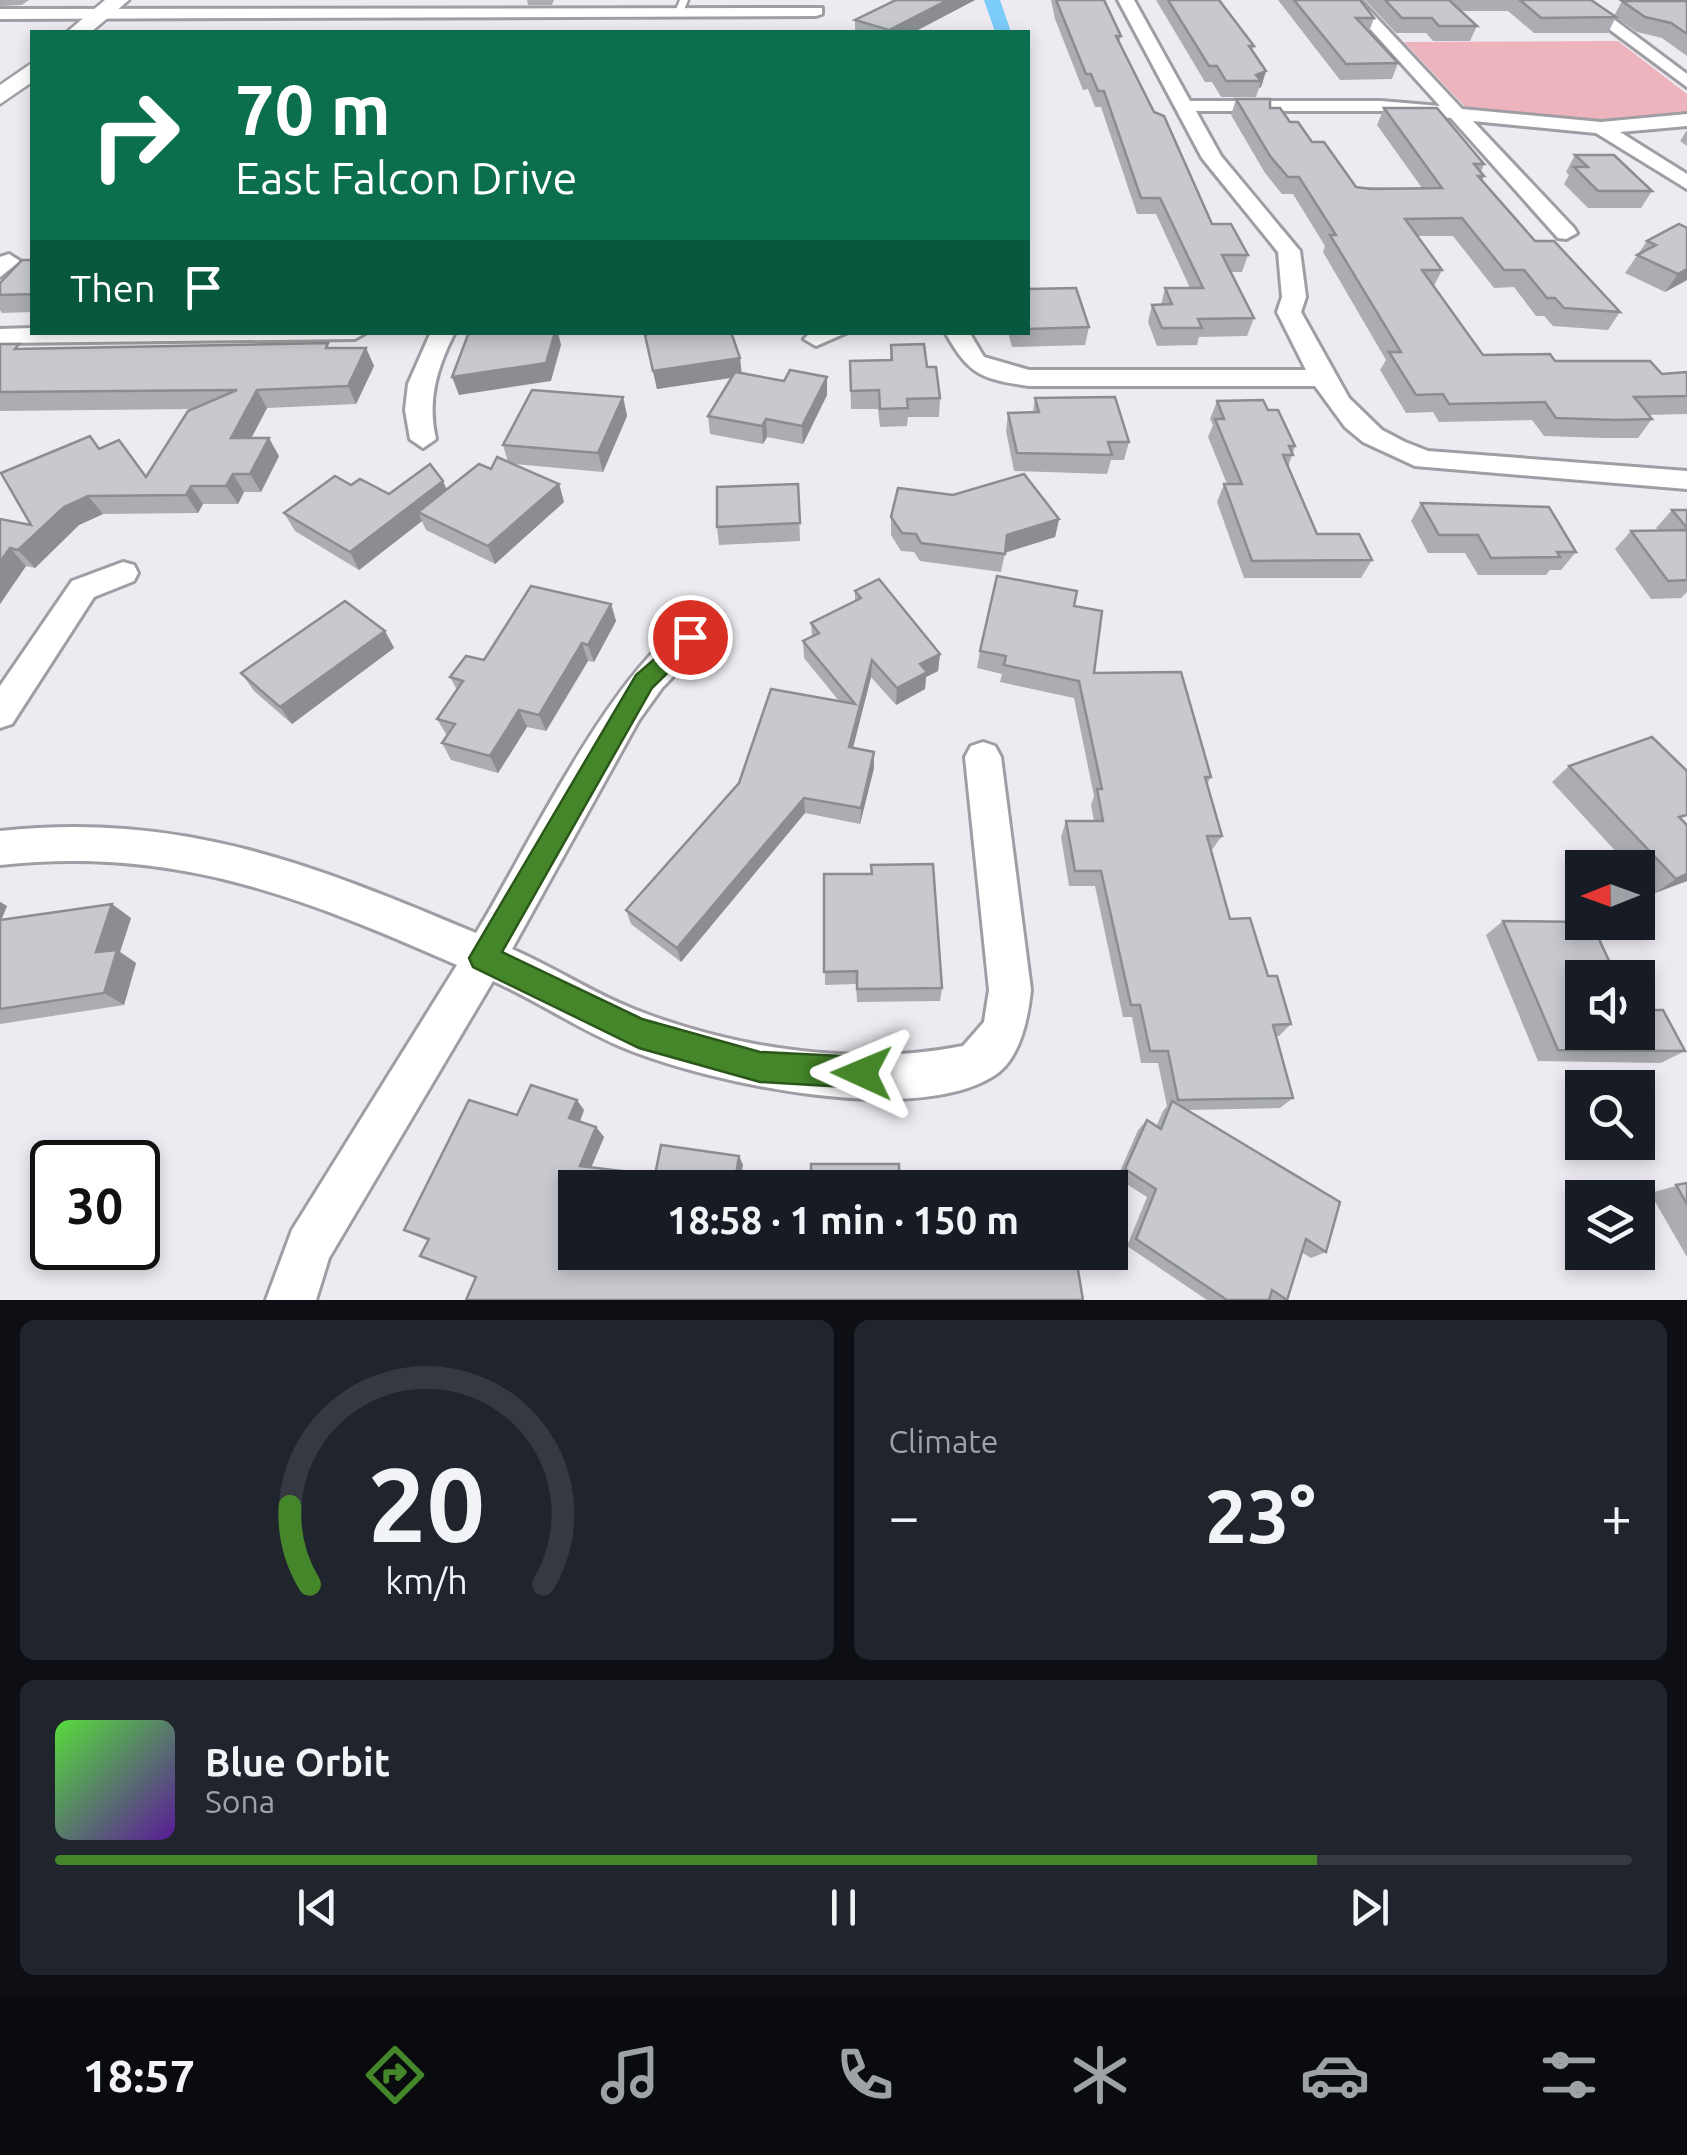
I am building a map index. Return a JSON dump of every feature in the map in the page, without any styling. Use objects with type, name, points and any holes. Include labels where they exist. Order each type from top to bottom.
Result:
[{"type":"main road","points":[[81,30],[110,7]]},
{"type":"main road","points":[[0,97],[30,72]]},
{"type":"street","points":[[1126,0],[1212,158],[1289,251],[1294,297],[1289,312],[1351,422],[1388,448],[1426,460],[1687,480]]},
{"type":"street","points":[[1352,0],[1566,232]]},
{"type":"street","points":[[1583,4],[1628,8]]},
{"type":"street","points":[[1583,4],[1687,82]]},
{"type":"street","points":[[0,14],[110,7],[682,6],[816,11]]},
{"type":"street","points":[[1183,106],[1382,106],[1600,128],[1687,120]]},
{"type":"street","points":[[1600,128],[1687,183]]},
{"type":"street","points":[[0,336],[89,335]]},
{"type":"street","points":[[423,438],[415,412],[417,392],[442,335]]},
{"type":"street","points":[[959,335],[974,362],[1000,374],[1029,378],[1324,378]]},
{"type":"street","points":[[0,714],[83,589],[123,573]]},
{"type":"street","points":[[291,1300],[308,1248],[644,682],[673,648],[707,625]]},
{"type":"street","points":[[0,848],[82,838],[210,856],[332,898],[483,958],[639,1033],[760,1067],[824,1073],[939,1073],[975,1064],[997,1043],[1008,1018],[1010,990],[983,756]]},
{"type":"shaded area","points":[[1618,41],[1687,94],[1687,113],[1618,122],[1569,122],[1466,108],[1404,42]]},
{"type":"building","points":[[896,0],[948,0],[889,30],[855,20]]},
{"type":"building","points":[[1056,0],[1104,0],[1121,36],[1116,36],[1154,112],[1164,116],[1212,224],[1231,224],[1248,255],[1222,255],[1254,318],[1198,319],[1202,328],[1162,328],[1152,305],[1172,304],[1165,288],[1203,288],[1160,198],[1141,198],[1104,91],[1098,91],[1091,74],[1086,74]]},
{"type":"building","points":[[1168,0],[1219,0],[1254,46],[1249,46],[1266,71],[1256,75],[1261,81],[1226,81],[1217,66],[1209,66]]},
{"type":"building","points":[[1294,0],[1360,0],[1374,18],[1356,18],[1398,63],[1346,64]]},
{"type":"building","points":[[1385,0],[1449,0],[1477,26],[1439,26],[1432,18],[1402,18]]},
{"type":"building","points":[[1520,0],[1591,0],[1616,17],[1541,18]]},
{"type":"building","points":[[1622,1],[1687,1],[1687,34],[1671,23],[1645,17]]},
{"type":"building","points":[[1236,99],[1270,99],[1270,108],[1280,108],[1290,122],[1298,122],[1312,142],[1324,142],[1356,187],[1371,189],[1442,188],[1384,108],[1437,108],[1484,164],[1474,164],[1484,176],[1478,176],[1535,241],[1554,241],[1620,312],[1564,308],[1555,298],[1547,298],[1524,270],[1504,270],[1462,218],[1405,219],[1442,270],[1422,270],[1483,355],[1550,354],[1555,361],[1650,361],[1662,374],[1687,372],[1687,396],[1634,397],[1652,419],[1616,420],[1556,418],[1545,402],[1449,404],[1443,394],[1416,395],[1389,352],[1401,352],[1330,235],[1336,235],[1299,177],[1288,177],[1270,156]]},
{"type":"building","points":[[1575,155],[1614,155],[1652,191],[1598,191],[1574,167],[1588,167]]},
{"type":"building","points":[[1679,224],[1687,228],[1687,269],[1678,274],[1637,255],[1656,245],[1647,241]]},
{"type":"building","points":[[22,260],[30,260],[30,294],[0,295],[0,283]]},
{"type":"building","points":[[1076,288],[1089,327],[1030,329],[1030,289]]},
{"type":"building","points":[[468,335],[554,335],[546,363],[452,377]]},
{"type":"building","points":[[645,335],[732,335],[740,358],[653,371]]},
{"type":"building","points":[[328,343],[326,348],[366,348],[348,386],[257,390],[231,438],[269,438],[250,474],[233,474],[226,486],[191,486],[186,495],[88,496],[64,507],[18,550],[10,548],[0,562],[0,519],[31,525],[1,473],[90,436],[99,449],[119,440],[146,477],[188,411],[237,390],[0,392],[0,344],[19,344],[15,349]]},
{"type":"building","points":[[924,344],[927,367],[936,367],[940,398],[907,399],[908,408],[880,409],[879,390],[851,391],[850,361],[892,360],[891,345]]},
{"type":"building","points":[[790,370],[827,377],[802,426],[766,419],[762,426],[708,416],[735,372],[784,381]]},
{"type":"building","points":[[532,390],[623,397],[598,453],[503,445]]},
{"type":"building","points":[[1115,397],[1129,442],[1108,442],[1112,455],[1017,453],[1008,413],[1039,412],[1035,398]]},
{"type":"building","points":[[1263,400],[1268,410],[1278,410],[1295,446],[1289,446],[1293,455],[1283,455],[1317,534],[1359,534],[1372,560],[1252,561],[1224,484],[1242,484],[1215,419],[1224,419],[1217,401]]},
{"type":"building","points":[[497,457],[559,484],[488,546],[418,512],[479,464],[491,469]]},
{"type":"building","points":[[430,464],[443,481],[350,552],[284,513],[335,476],[351,485],[360,479],[389,494]]},
{"type":"building","points":[[1024,474],[1059,519],[1007,535],[1005,554],[921,543],[916,534],[902,533],[891,517],[898,488],[953,495]]},
{"type":"building","points":[[798,484],[800,523],[717,527],[717,487]]},
{"type":"building","points":[[1421,503],[1549,507],[1576,552],[1557,552],[1560,557],[1491,558],[1478,535],[1439,535]]},
{"type":"building","points":[[1672,510],[1687,510],[1687,528]]},
{"type":"building","points":[[1687,530],[1687,580],[1668,581],[1631,531]]},
{"type":"building","points":[[997,576],[1077,591],[1074,606],[1102,611],[1094,673],[1181,672],[1211,777],[1205,777],[1222,836],[1207,836],[1230,919],[1250,918],[1268,976],[1277,976],[1291,1024],[1273,1025],[1293,1098],[1178,1100],[1168,1051],[1150,1051],[1140,1005],[1131,1005],[1101,871],[1075,871],[1066,821],[1103,821],[1097,789],[1102,789],[1079,681],[1004,665],[1006,656],[980,651]]},
{"type":"building","points":[[879,579],[940,654],[920,664],[927,672],[897,688],[872,660],[849,747],[874,752],[861,808],[804,798],[677,948],[626,910],[739,783],[771,689],[855,704],[803,641],[819,633],[811,623],[861,598],[855,591]]},
{"type":"building","points":[[531,586],[611,604],[588,645],[582,643],[539,715],[519,710],[490,756],[442,743],[455,724],[437,719],[463,681],[450,677],[466,656],[484,660]]},
{"type":"building","points":[[345,601],[385,631],[280,707],[241,673]]},
{"type":"building","points":[[1652,737],[1687,771],[1687,815],[1679,817],[1687,825],[1687,874],[1676,879],[1655,857],[1655,850],[1649,850],[1569,766]]},
{"type":"building","points":[[933,864],[942,988],[857,989],[857,971],[824,972],[824,874],[872,874],[871,865]]},
{"type":"building","points":[[112,904],[96,952],[117,950],[104,993],[0,1009],[0,920]]},
{"type":"building","points":[[1503,921],[1565,922],[1565,940],[1599,940],[1609,960],[1565,960],[1565,1050],[1655,1050],[1655,1010],[1663,1010],[1685,1051],[1558,1050]]},
{"type":"building","points":[[531,1085],[577,1100],[569,1118],[596,1127],[580,1166],[613,1170],[558,1170],[558,1270],[1078,1270],[1083,1300],[466,1300],[476,1277],[420,1256],[429,1239],[404,1230],[469,1100],[517,1115]]},
{"type":"building","points":[[1172,1101],[1340,1202],[1326,1252],[1306,1239],[1287,1300],[1272,1290],[1269,1300],[1227,1300],[1136,1239],[1156,1189],[1125,1169],[1147,1120],[1161,1129]]},
{"type":"building","points":[[661,1145],[739,1156],[737,1170],[656,1170]]},
{"type":"building","points":[[811,1164],[899,1164],[899,1170],[811,1170]]},
{"type":"building","points":[[1687,1183],[1687,1204],[1676,1185]]},
{"type":"waterway","points":[[992,0],[1002,30]]},
{"type":"route","points":[[690,637],[673,648],[644,682],[483,958],[538,980],[639,1033],[760,1067],[862,1073]]}]
